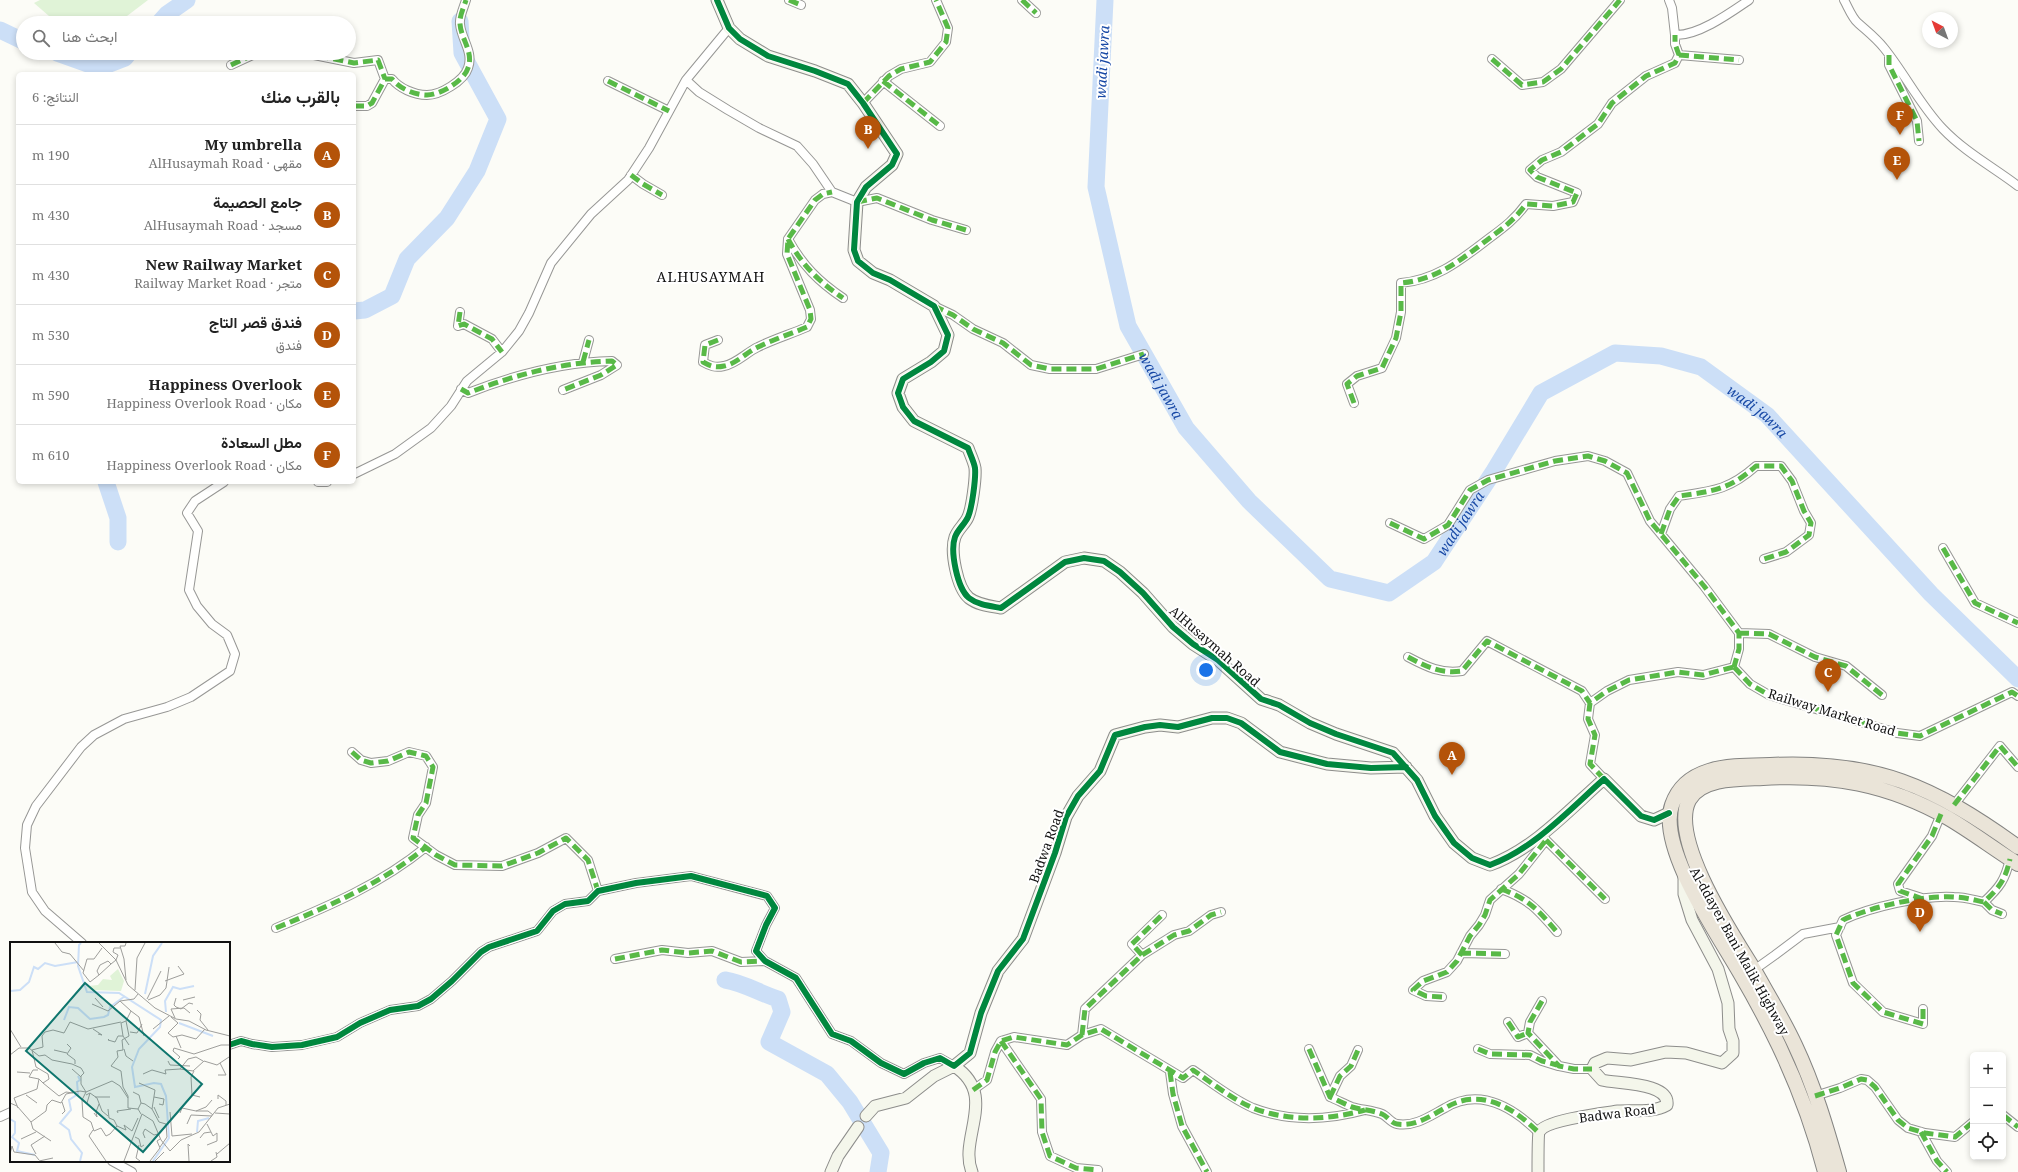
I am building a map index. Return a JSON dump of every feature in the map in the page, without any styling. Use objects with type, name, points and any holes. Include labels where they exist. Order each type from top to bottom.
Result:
[{"type":"highway","points":[[1669,813],[1679,791],[1690,779],[1702,772],[1727,767],[1796,764],[1838,766],[1881,774],[1905,781],[1954,805],[2018,847]]},
{"type":"highway","points":[[1669,813],[1686,811],[1689,801],[1696,792],[1718,782],[1804,777],[1850,781],[1887,790],[1941,814],[2014,862]]},
{"type":"highway","name":"Al-ddayer Bani Malik Highway","points":[[1686,811],[1688,838],[1699,873],[1727,926],[1754,970],[1796,1046],[1826,1126],[1839,1172]]},
{"type":"highway","name":"Al-ddayer Bani Malik Highway","points":[[1669,813],[1675,849],[1684,876],[1740,972],[1779,1046],[1809,1119],[1825,1172]]},
{"type":"street","points":[[385,79],[392,79],[397,86],[426,95],[443,90],[462,79],[470,62],[469,53],[460,23],[466,0]]},
{"type":"street","points":[[717,0],[729,28],[740,39],[768,56],[815,71],[848,84],[863,103],[897,154],[892,165],[866,187],[857,202],[854,250],[858,260],[873,273],[890,280],[1002,343],[1031,366],[1050,369],[1096,369],[1144,354]]},
{"type":"street","points":[[789,0],[801,5]]},
{"type":"street","points":[[863,103],[884,81],[902,69],[930,62],[946,42],[948,28],[936,0]]},
{"type":"street","points":[[1022,0],[1036,13]]},
{"type":"street","points":[[1492,59],[1522,85],[1543,82],[1561,69],[1620,0]]},
{"type":"street","points":[[1354,403],[1347,384],[1357,376],[1382,368],[1396,338],[1401,312],[1401,284],[1416,282],[1450,268],[1514,219],[1526,204],[1553,206],[1573,202],[1577,193],[1536,177],[1530,170],[1542,160],[1561,152],[1598,124],[1612,104],[1646,76],[1675,63],[1679,55],[1675,44],[1672,8],[1669,0]]},
{"type":"street","points":[[1675,35],[1681,36],[1697,30],[1749,0]]},
{"type":"street","points":[[1844,0],[1857,22],[1871,32],[1897,65],[1921,102],[1943,130],[1977,158],[2018,186]]},
{"type":"street","points":[[356,473],[395,454],[431,428],[451,406],[466,381],[502,352],[519,331],[529,313],[551,263],[592,214],[631,175],[686,80],[729,28]]},
{"type":"street","points":[[1679,55],[1739,60]]},
{"type":"street","points":[[1889,55],[1889,65],[1918,121],[1919,141]]},
{"type":"street","points":[[231,64],[240,60]]},
{"type":"street","points":[[339,60],[354,63],[378,60],[385,79],[372,102],[367,106],[356,106]]},
{"type":"street","points":[[686,80],[699,92],[728,110],[759,128],[797,146],[813,164],[832,192],[857,202],[877,198],[932,220],[966,230]]},
{"type":"street","points":[[608,81],[669,111]]},
{"type":"street","points":[[884,81],[940,126]]},
{"type":"street","points":[[631,175],[643,184],[662,194]]},
{"type":"street","points":[[718,340],[705,345],[703,354],[703,362],[712,367],[724,366],[736,362],[746,353],[760,346],[807,327],[811,319],[810,310],[786,254],[788,239],[815,200],[823,194],[832,192]]},
{"type":"street","points":[[788,239],[801,262],[814,277],[843,298]]},
{"type":"street","name":"AlHusaymah Road","points":[[934,306],[948,335],[944,351],[931,362],[903,379],[898,393],[902,407],[914,420],[968,448],[975,469],[973,491],[968,517],[959,528],[954,539],[952,550],[956,575],[968,597],[982,605],[1001,608],[1065,562],[1084,558],[1104,562],[1120,572],[1144,593],[1173,627],[1193,644],[1218,660],[1261,699],[1279,705],[1310,723],[1336,734],[1393,753],[1417,780],[1435,816],[1454,843],[1472,858],[1490,866],[1509,858],[1544,837],[1604,779]]},
{"type":"street","points":[[460,312],[458,326],[464,324],[492,339],[502,352]]},
{"type":"street","points":[[583,362],[589,340]]},
{"type":"street","points":[[461,389],[468,393],[495,382],[583,362],[612,361],[616,365],[601,375],[563,390]]},
{"type":"street","points":[[1390,522],[1424,540],[1448,525],[1470,490],[1488,480],[1554,461],[1588,456],[1605,461],[1627,473],[1650,521],[1704,586],[1739,633],[1739,649],[1734,667],[1702,675],[1678,672],[1629,680],[1607,691],[1590,704]]},
{"type":"street","points":[[1662,534],[1670,509],[1679,496],[1722,489],[1740,480],[1756,466],[1781,466],[1792,481],[1804,511],[1811,523],[1809,535],[1786,552],[1764,559]]},
{"type":"street","points":[[81,942],[45,911],[32,892],[25,848],[27,825],[36,806],[81,747],[94,735],[124,719],[167,707],[191,698],[230,671],[235,654],[227,635],[212,624],[197,606],[189,590],[198,531],[187,513],[195,501],[221,484]]},
{"type":"street","points":[[1943,548],[1975,603],[2018,623]]},
{"type":"street","points":[[1739,633],[1769,634],[1815,657],[1846,666],[1882,695]]},
{"type":"street","points":[[1408,657],[1428,668],[1447,673],[1462,671],[1487,641],[1582,691],[1590,704],[1588,719],[1594,735],[1590,764],[1641,816],[1654,820],[1669,813]]},
{"type":"street","name":"Railway Market Road","points":[[1734,667],[1750,684],[1770,695],[1897,733],[1920,736],[2012,692],[2018,696]]},
{"type":"street","name":"Badwa Road","points":[[831,1172],[838,1156],[866,1116],[875,1106],[906,1098],[934,1076],[954,1066],[970,1053],[981,1013],[998,971],[1023,939],[1055,853],[1066,817],[1078,796],[1100,771],[1115,735],[1145,727],[1178,727],[1212,718],[1227,718],[1241,723],[1280,752],[1327,764],[1371,768],[1406,767]]},
{"type":"street","points":[[1954,805],[2000,746],[2018,766]]},
{"type":"street","points":[[352,752],[361,760],[371,763],[388,761],[409,752],[426,756],[433,767],[426,803],[418,815],[413,838],[455,865],[502,866],[538,853],[566,838],[588,860],[598,891]]},
{"type":"street","points":[[1925,899],[1900,891],[1898,884],[1932,836],[1941,814]]},
{"type":"street","points":[[1442,997],[1426,996],[1414,990],[1423,981],[1447,972],[1485,915],[1490,900],[1519,874],[1544,837],[1605,899]]},
{"type":"street","points":[[276,928],[328,906],[376,883],[406,863],[426,847]]},
{"type":"street","points":[[1984,902],[1998,890],[2014,862]]},
{"type":"street","points":[[230,1045],[241,1041],[272,1047],[302,1045],[336,1038],[360,1023],[390,1010],[418,1006],[431,999],[452,981],[481,952],[489,947],[537,932],[553,911],[565,904],[588,901],[598,891],[636,883],[691,876],[767,896],[775,908],[756,950],[765,961],[796,978],[832,1034],[851,1041],[880,1063],[904,1074],[924,1063],[940,1058],[966,1074],[973,1090],[976,1116],[969,1150],[968,1164],[972,1172]]},
{"type":"street","points":[[1478,1049],[1490,1054],[1530,1055],[1542,1061],[1574,1069],[1592,1069],[1596,1062],[1607,1058],[1631,1060],[1666,1052],[1686,1053],[1722,1063],[1733,1053],[1733,1041],[1729,1029],[1728,1003],[1718,969],[1692,920],[1684,894],[1684,876]]},
{"type":"street","points":[[1501,889],[1520,896],[1537,909],[1557,932]]},
{"type":"street","points":[[1923,1009],[1923,1024],[1889,1015],[1883,1012],[1853,983],[1836,935],[1843,920],[1855,915],[1925,899],[1954,896],[1984,902],[1992,910],[2002,914]]},
{"type":"street","points":[[1082,1035],[1085,1009],[1142,955],[1174,935],[1189,931],[1210,915],[1221,912]]},
{"type":"street","points":[[1142,955],[1132,944],[1162,915]]},
{"type":"street","points":[[1754,970],[1776,956],[1803,934],[1840,927]]},
{"type":"street","points":[[615,958],[662,950],[688,953],[712,951],[742,962],[765,961]]},
{"type":"street","points":[[1461,953],[1505,954]]},
{"type":"street","points":[[1528,1033],[1530,1022],[1542,1001]]},
{"type":"street","points":[[1508,1022],[1518,1037],[1528,1033]]},
{"type":"street","points":[[973,1090],[987,1080],[992,1059],[1002,1041],[1014,1037],[1067,1045],[1082,1035],[1101,1029],[1170,1072],[1183,1078],[1193,1070],[1252,1107],[1272,1114],[1315,1118],[1339,1117],[1365,1110]]},
{"type":"street","points":[[1528,1033],[1559,1066]]},
{"type":"street","points":[[1002,1041],[1041,1099],[1042,1132],[1050,1156],[1076,1168],[1098,1170]]},
{"type":"street","points":[[1309,1049],[1330,1097],[1351,1106],[1383,1114],[1396,1124],[1412,1123],[1429,1118],[1463,1099],[1494,1101],[1510,1109],[1528,1122],[1538,1133],[1538,1172]]},
{"type":"street","points":[[1330,1097],[1340,1076],[1351,1066],[1358,1050]]},
{"type":"street","name":"Badwa Road","points":[[1538,1133],[1543,1128],[1572,1119],[1617,1111],[1660,1108],[1667,1105],[1667,1100],[1664,1094],[1660,1091],[1640,1085],[1602,1080],[1592,1069]]},
{"type":"street","points":[[1170,1072],[1173,1094],[1182,1126],[1207,1172]]},
{"type":"street","points":[[1815,1096],[1861,1079],[1867,1080],[1875,1087],[1898,1120],[1908,1128],[1944,1137],[1955,1137],[1971,1124]]},
{"type":"street","points":[[0,1117],[10,1112]]},
{"type":"street","points":[[2006,1117],[2018,1127]]},
{"type":"street","points":[[1922,1132],[1937,1161],[1947,1172]]},
{"type":"street","points":[[114,1162],[132,1172]]},
{"type":"green space","points":[[40,0],[148,0],[127,16],[49,16],[34,3]]},
{"type":"waterway","name":"wadi jawra","points":[[165,16],[187,0]]},
{"type":"waterway","name":"wadi jawra","points":[[1105,0],[1096,187],[1128,326],[1186,428],[1249,501],[1330,579],[1389,593],[1434,562],[1494,471],[1541,393],[1615,353],[1661,356],[1701,367],[1767,415],[1931,594],[2018,679]]},
{"type":"waterway","points":[[356,311],[365,310],[392,296],[407,259],[447,218],[477,171],[498,119],[462,53],[460,21]]},
{"type":"waterway","name":"wadi jawra","points":[[0,30],[16,38]]},
{"type":"waterway","name":"wadi jawra","points":[[77,60],[99,68],[120,60]]},
{"type":"waterway","points":[[107,484],[118,518],[118,542]]},
{"type":"waterway","points":[[725,980],[739,983],[778,999],[782,1012],[769,1042],[827,1074],[850,1102],[881,1153],[878,1172]]},
{"type":"marked path","points":[[356,106],[367,106],[372,103],[385,79],[392,79],[403,88],[412,92],[427,95],[445,90],[462,78],[466,73],[469,62],[468,51],[460,24],[461,15],[466,0]]},
{"type":"marked path","points":[[789,0],[801,5]]},
{"type":"marked path","points":[[863,103],[889,76],[901,69],[930,62],[946,42],[948,28],[936,0]]},
{"type":"marked path","points":[[1022,0],[1036,13]]},
{"type":"marked path","points":[[1492,59],[1522,85],[1543,82],[1561,69],[1620,0]]},
{"type":"marked path","points":[[1354,403],[1347,384],[1357,376],[1382,368],[1396,338],[1401,312],[1401,283],[1424,278],[1454,264],[1506,225],[1526,204],[1553,206],[1573,202],[1577,193],[1537,177],[1530,170],[1542,160],[1561,152],[1598,124],[1612,103],[1646,76],[1675,63],[1679,55],[1675,44],[1675,35]]},
{"type":"marked path","points":[[1679,55],[1739,60]]},
{"type":"marked path","points":[[1889,55],[1889,65],[1917,121],[1919,141]]},
{"type":"marked path","points":[[231,65],[242,60]]},
{"type":"marked path","points":[[339,60],[354,63],[378,60],[385,79]]},
{"type":"marked path","points":[[608,81],[669,111]]},
{"type":"marked path","points":[[883,81],[940,126]]},
{"type":"marked path","points":[[631,175],[662,195]]},
{"type":"marked path","points":[[718,340],[705,345],[703,362],[710,366],[721,367],[728,365],[770,341],[807,327],[811,319],[810,310],[787,254],[788,239],[815,200],[823,194],[832,192]]},
{"type":"marked path","points":[[857,202],[877,198],[932,220],[966,230]]},
{"type":"marked path","points":[[788,239],[805,265],[826,286],[843,298]]},
{"type":"marked path","points":[[934,306],[953,315],[973,329],[1003,343],[1031,365],[1050,369],[1096,369],[1144,354]]},
{"type":"marked path","points":[[460,312],[458,326],[464,324],[492,339],[502,352]]},
{"type":"marked path","points":[[583,362],[589,340]]},
{"type":"marked path","points":[[461,389],[468,393],[521,375],[575,364],[612,361],[617,365],[601,375],[563,390]]},
{"type":"marked path","points":[[1390,523],[1424,539],[1448,525],[1470,490],[1488,480],[1555,461],[1588,456],[1605,461],[1627,473],[1650,521],[1704,586],[1739,633],[1739,649],[1734,667]]},
{"type":"marked path","points":[[1661,534],[1670,509],[1679,496],[1702,493],[1729,485],[1756,466],[1781,466],[1792,481],[1804,511],[1811,523],[1809,535],[1786,552],[1764,559]]},
{"type":"marked path","points":[[1943,548],[1975,603],[2018,623]]},
{"type":"marked path","points":[[1739,633],[1769,634],[1815,657],[1846,666],[1882,695]]},
{"type":"marked path","points":[[1408,657],[1441,671],[1462,671],[1487,641],[1582,691],[1590,703]]},
{"type":"marked path","points":[[1734,667],[1750,684],[1769,695],[1897,733],[1920,736],[2012,692],[2018,696]]},
{"type":"marked path","points":[[1604,779],[1590,764],[1595,735],[1588,719],[1590,703],[1607,691],[1629,680],[1678,672],[1703,675],[1734,667]]},
{"type":"marked path","points":[[1954,805],[2000,746],[2018,767]]},
{"type":"marked path","points":[[352,752],[361,760],[371,763],[388,761],[409,752],[426,756],[433,767],[426,803],[418,815],[413,838],[436,855],[455,865],[502,866],[538,853],[566,838],[588,860],[598,891]]},
{"type":"marked path","points":[[1923,899],[1900,891],[1898,884],[1932,836],[1941,814]]},
{"type":"marked path","points":[[1442,997],[1426,996],[1413,990],[1423,981],[1447,972],[1457,961],[1470,936],[1485,915],[1490,900],[1519,874],[1546,840],[1542,834]]},
{"type":"marked path","points":[[1546,840],[1605,899]]},
{"type":"marked path","points":[[276,928],[335,902],[373,883],[409,860],[426,847]]},
{"type":"marked path","points":[[1923,1009],[1923,1024],[1883,1012],[1853,983],[1836,935],[1843,920],[1882,906],[1927,898],[1958,897],[1984,902],[2001,883],[2010,859]]},
{"type":"marked path","points":[[1501,889],[1526,901],[1544,917],[1557,932]]},
{"type":"marked path","points":[[1984,902],[1992,910],[2002,914]]},
{"type":"marked path","points":[[1082,1035],[1085,1009],[1142,955],[1174,935],[1189,931],[1211,915],[1221,912]]},
{"type":"marked path","points":[[1142,955],[1132,944],[1162,915]]},
{"type":"marked path","points":[[615,959],[662,950],[688,953],[712,951],[741,962],[765,961]]},
{"type":"marked path","points":[[1461,953],[1505,954]]},
{"type":"marked path","points":[[1542,1001],[1530,1022],[1528,1033],[1559,1066],[1574,1069],[1592,1069]]},
{"type":"marked path","points":[[1508,1022],[1518,1037],[1528,1033]]},
{"type":"marked path","points":[[973,1090],[987,1080],[995,1052],[1001,1041],[1014,1037],[1067,1045],[1082,1035],[1101,1029],[1183,1078],[1193,1070],[1237,1100],[1267,1113],[1281,1116],[1309,1118],[1337,1116],[1365,1110]]},
{"type":"marked path","points":[[1001,1041],[1041,1099],[1042,1132],[1050,1156],[1076,1168],[1098,1170]]},
{"type":"marked path","points":[[1309,1049],[1330,1097],[1352,1107],[1382,1114],[1397,1124],[1404,1125],[1416,1122],[1458,1102],[1471,1099],[1483,1100],[1507,1108],[1518,1115],[1539,1133]]},
{"type":"marked path","points":[[1478,1049],[1490,1054],[1530,1055],[1542,1061],[1557,1065]]},
{"type":"marked path","points":[[1330,1097],[1340,1076],[1351,1066],[1358,1050]]},
{"type":"marked path","points":[[1170,1072],[1173,1094],[1182,1126],[1207,1172]]},
{"type":"marked path","points":[[1815,1096],[1861,1079],[1867,1080],[1875,1087],[1898,1120],[1908,1128],[1925,1133],[1955,1137],[1971,1124]]},
{"type":"marked path","points":[[2006,1117],[2018,1127]]},
{"type":"marked path","points":[[1921,1132],[1937,1161],[1947,1172]]},
{"type":"cycle path","points":[[717,0],[729,28],[740,39],[768,56],[815,71],[848,84],[863,103],[897,154],[892,165],[866,187],[857,202],[854,250],[858,261],[873,273],[890,280],[934,306],[948,335],[944,351],[931,362],[903,379],[898,393],[903,407],[914,421],[968,448],[974,463],[975,479],[971,507],[967,520],[955,537],[953,551],[958,578],[961,586],[969,598],[980,604],[1001,608],[1065,562],[1084,558],[1104,561],[1120,572],[1143,593],[1173,627],[1193,644],[1218,660],[1261,699],[1279,705],[1310,723],[1336,734],[1393,753],[1417,780],[1435,816],[1454,843],[1472,858],[1490,865],[1506,858],[1536,839],[1564,816],[1604,779],[1641,816],[1654,820],[1669,813]]},
{"type":"cycle path","points":[[230,1045],[241,1041],[272,1047],[302,1045],[337,1037],[360,1023],[390,1010],[418,1006],[431,999],[452,981],[481,952],[489,947],[537,931],[553,911],[565,904],[588,901],[598,891],[636,883],[691,876],[767,896],[775,908],[766,925],[756,951],[765,961],[796,978],[832,1034],[851,1041],[881,1063],[904,1074],[924,1063],[940,1058],[954,1066],[970,1053],[981,1013],[998,971],[1023,939],[1055,853],[1066,817],[1078,796],[1100,771],[1115,735],[1145,727],[1160,725],[1178,727],[1212,718],[1227,718],[1241,723],[1280,752],[1327,764],[1371,768],[1406,767]]},
{"type":"place","name":"مطل السعادة","points":[[1900,135]]},
{"type":"place","name":"جامع الحصيمة","points":[[868,149]]},
{"type":"place","name":"Happiness Overlook","points":[[1897,180]]},
{"type":"place","name":"New Railway Market","points":[[1828,692]]},
{"type":"place","name":"My umbrella","points":[[1452,775]]},
{"type":"place","name":"فندق قصر التاج","points":[[1920,932]]},
{"type":"district","name":"ALHUSAYMAH","points":[[711,276]]}]
